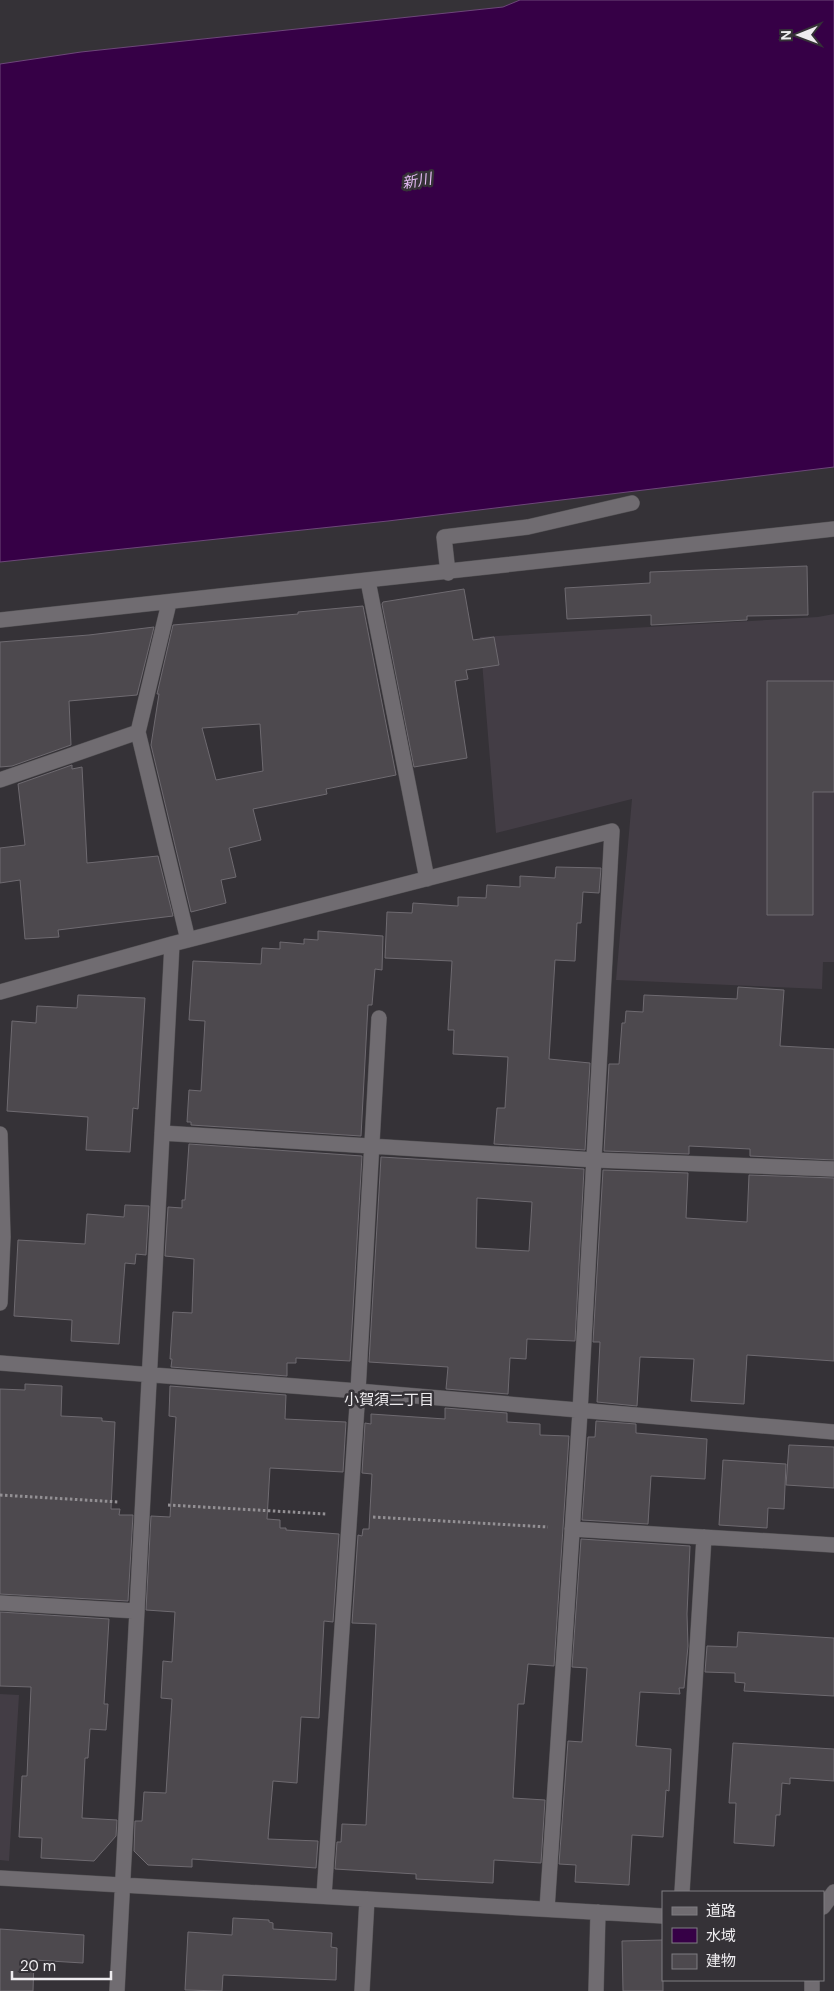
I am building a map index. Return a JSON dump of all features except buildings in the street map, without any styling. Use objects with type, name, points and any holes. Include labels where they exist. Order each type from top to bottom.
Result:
[{"type":"street","points":[[448,573],[444,537],[528,527],[632,503]]},
{"type":"street","points":[[0,620],[368,582],[834,529]]},
{"type":"street","points":[[368,582],[427,879]]},
{"type":"street","points":[[169,602],[138,732],[188,940]]},
{"type":"street","points":[[0,780],[138,732]]},
{"type":"street","points":[[0,992],[172,944],[612,832],[580,1412],[547,1909]]},
{"type":"street","points":[[117,1991],[172,944]]},
{"type":"street","points":[[324,1896],[358,1391],[379,1018]]},
{"type":"street","points":[[162,1133],[594,1160],[834,1168]]},
{"type":"street","points":[[0,1134],[3,1237],[0,1303]]},
{"type":"street","points":[[0,1363],[358,1391],[580,1412],[834,1432]]},
{"type":"street","points":[[572,1529],[834,1545]]},
{"type":"street","points":[[682,1891],[704,1537]]},
{"type":"street","points":[[0,1603],[137,1612]]},
{"type":"street","points":[[0,1878],[662,1916]]},
{"type":"street","points":[[824,1906],[834,1892]]},
{"type":"street","points":[[362,1991],[367,1899]]},
{"type":"street","points":[[596,1991],[598,1912]]},
{"type":"path","points":[[0,1495],[572,1529]]},
{"type":"shaded area","points":[[834,614],[834,962],[823,962],[822,989],[616,980],[632,799],[496,833],[480,637],[818,617]]},
{"type":"shaded area","points":[[0,1694],[19,1695],[9,1861],[0,1860]]},
{"type":"water","name":"新川","points":[[520,0],[834,0],[834,467],[388,521],[0,562],[0,64],[81,52],[503,7]]},
{"type":"district","name":"小賀須二丁目","points":[[389,1400]]}]
